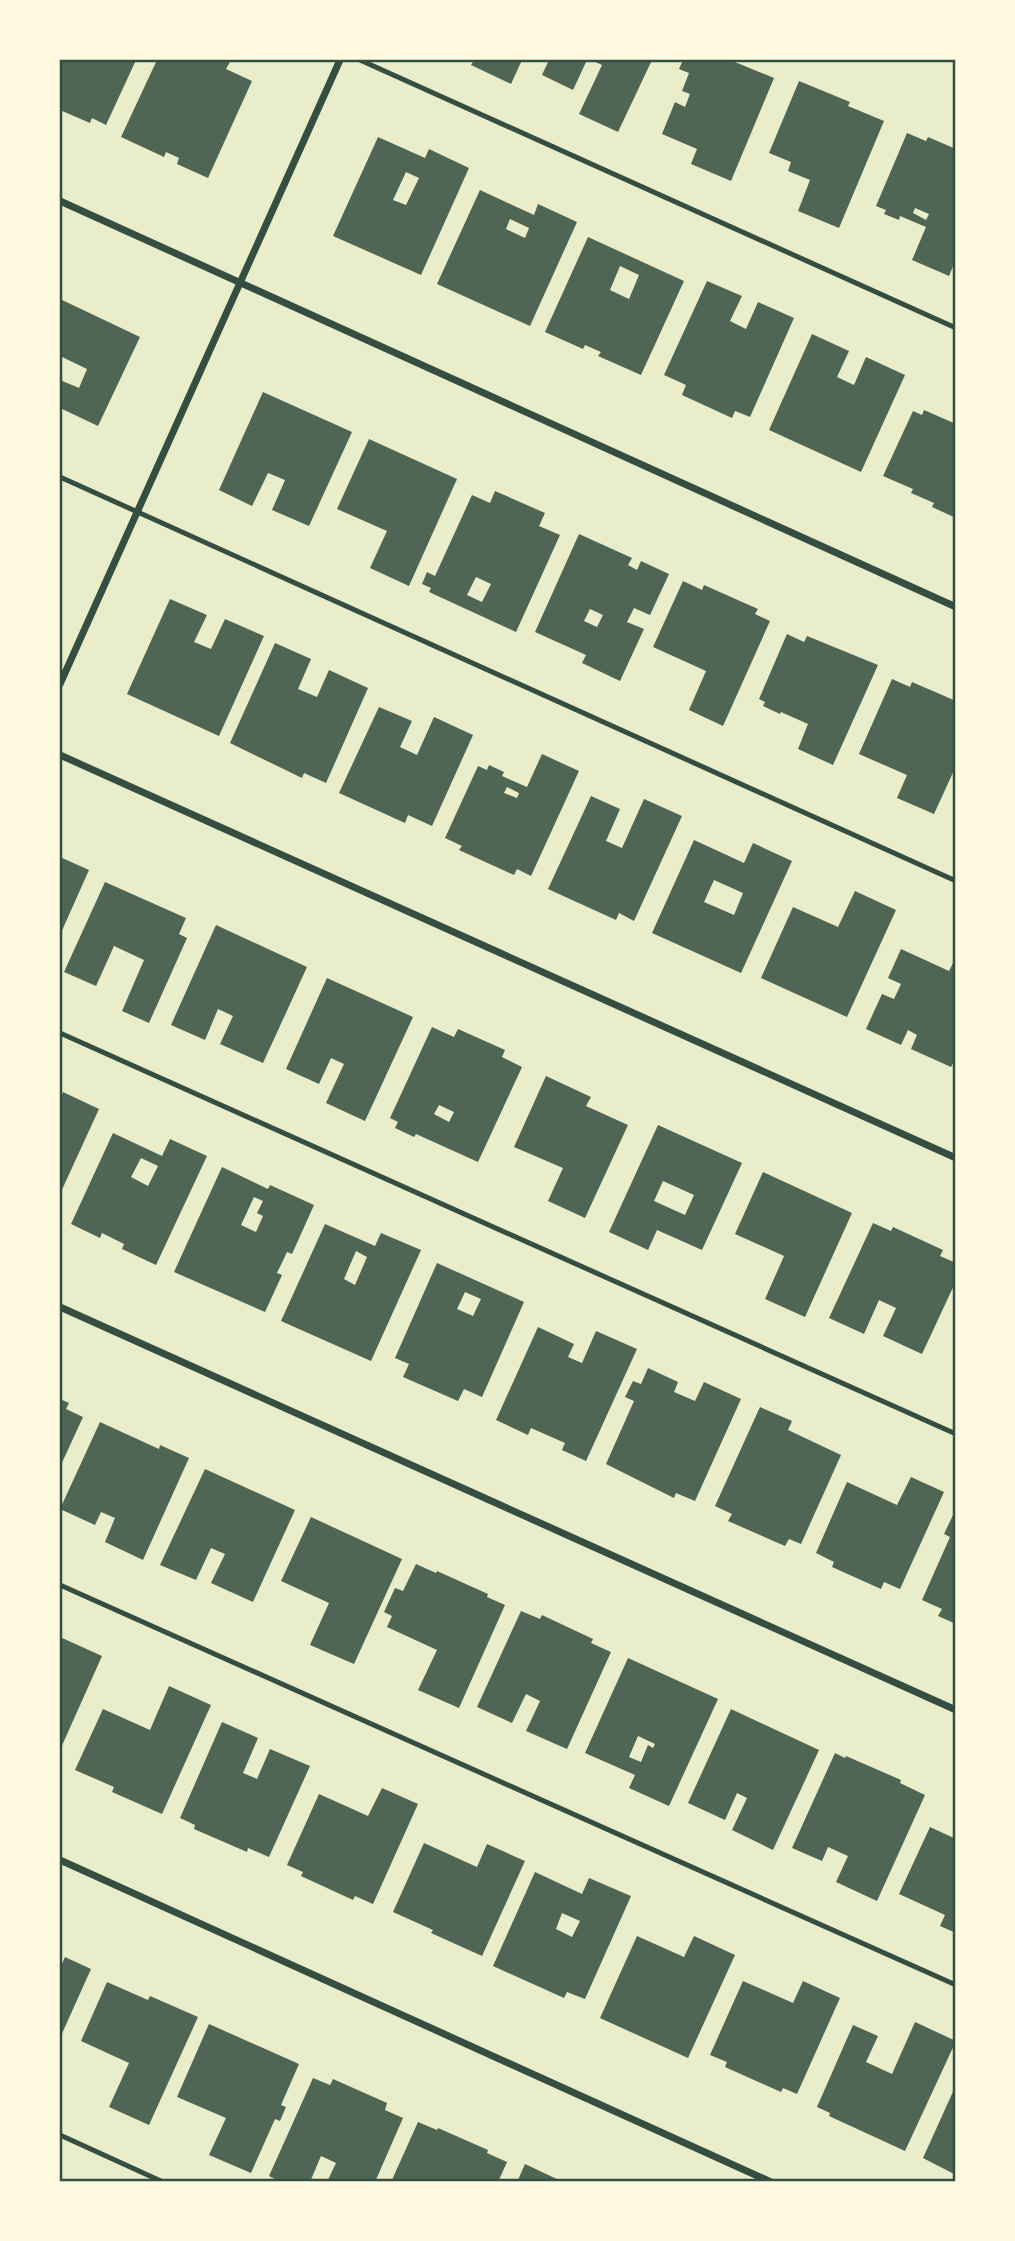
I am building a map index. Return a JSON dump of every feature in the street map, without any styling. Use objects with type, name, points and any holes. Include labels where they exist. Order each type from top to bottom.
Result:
[{"type":"street","points":[[60,684],[340,60]]},
{"type":"street","points":[[60,201],[956,607]]},
{"type":"street","points":[[60,755],[956,1158]]},
{"type":"street","points":[[60,1307],[956,1710]]},
{"type":"street","points":[[60,1860],[771,2182]]},
{"type":"lane","points":[[360,60],[956,328]]},
{"type":"lane","points":[[60,477],[956,881]]},
{"type":"lane","points":[[60,1033],[956,1434]]},
{"type":"lane","points":[[60,1585],[956,1985]]},
{"type":"lane","points":[[60,2135],[163,2182]]},
{"type":"building","points":[[60,60],[136,60],[106,125],[92,118],[90,123],[60,110]]},
{"type":"building","points":[[157,60],[231,60],[226,69],[252,81],[208,178],[177,164],[179,158],[166,152],[164,157],[121,137]]},
{"type":"building","points":[[474,60],[522,60],[511,84],[471,65]]},
{"type":"building","points":[[549,60],[587,60],[573,90],[542,75]]},
{"type":"building","points":[[591,60],[652,60],[618,132],[579,114],[602,65]]},
{"type":"building","points":[[683,60],[730,60],[774,78],[731,181],[691,164],[697,149],[662,134],[675,102],[685,107],[690,94],[682,91],[689,73],[679,69]]},
{"type":"building","points":[[799,81],[850,102],[848,106],[884,121],[839,228],[798,211],[810,180],[788,171],[791,162],[769,153]]},
{"type":"building","points":[[907,133],[926,141],[928,137],[956,149],[956,259],[949,276],[912,260],[926,227],[900,216],[899,220],[884,214],[886,210],[876,206]],"holes":[[[915,208],[929,214],[926,220],[913,213]]]},
{"type":"building","points":[[378,137],[425,158],[429,149],[469,168],[421,275],[333,236]],"holes":[[[406,172],[419,178],[406,205],[393,200]]]},
{"type":"building","points":[[480,190],[534,215],[538,204],[577,222],[530,326],[437,284]],"holes":[[[510,219],[529,228],[525,238],[506,229]]]},
{"type":"building","points":[[588,237],[684,281],[641,375],[598,356],[601,352],[585,345],[583,349],[545,332]],"holes":[[[620,266],[639,275],[629,299],[610,290]]]},
{"type":"building","points":[[707,281],[742,296],[730,321],[746,329],[758,302],[794,318],[750,417],[735,411],[732,418],[682,395],[686,385],[664,375]]},
{"type":"building","points":[[60,299],[140,337],[98,426],[60,408],[60,380],[79,388],[87,369],[60,356]]},
{"type":"building","points":[[812,334],[849,351],[837,377],[854,385],[866,357],[905,375],[861,472],[769,430]]},
{"type":"building","points":[[263,392],[352,432],[309,526],[272,510],[285,480],[268,473],[252,506],[219,490]]},
{"type":"building","points":[[924,410],[956,424],[956,518],[932,507],[934,503],[911,493],[913,489],[883,476],[913,411],[922,415]]},
{"type":"building","points":[[369,439],[457,479],[409,586],[370,568],[387,531],[337,509]]},
{"type":"building","points":[[495,491],[545,513],[539,526],[560,535],[516,632],[429,592],[431,588],[422,584],[427,572],[435,576],[472,495],[490,503]],"holes":[[[476,577],[491,584],[482,602],[467,595]]]},
{"type":"building","points":[[579,534],[632,558],[628,565],[637,570],[641,561],[669,574],[650,615],[634,608],[627,622],[644,629],[620,681],[582,663],[586,655],[535,632]],"holes":[[[590,609],[603,615],[597,627],[584,621]]]},
{"type":"building","points":[[683,581],[702,590],[704,585],[758,609],[755,614],[770,621],[723,726],[689,710],[706,671],[653,647]]},
{"type":"building","points":[[170,599],[207,615],[194,642],[211,649],[225,619],[264,636],[219,736],[127,694]]},
{"type":"building","points":[[787,634],[804,642],[807,636],[878,665],[833,765],[798,749],[808,724],[763,706],[765,702],[759,699]]},
{"type":"building","points":[[275,643],[311,659],[298,689],[317,697],[329,670],[368,688],[326,783],[304,773],[302,778],[230,743]]},
{"type":"building","points":[[892,679],[910,687],[912,682],[956,701],[956,766],[934,814],[897,798],[907,775],[859,754]]},
{"type":"building","points":[[379,707],[412,721],[400,747],[417,755],[434,717],[473,735],[432,826],[408,815],[405,823],[339,793]]},
{"type":"building","points":[[542,754],[579,771],[531,876],[517,869],[514,875],[459,850],[462,846],[445,838],[478,766],[487,770],[489,765],[504,772],[502,776],[527,787]],"holes":[[[507,787],[519,793],[517,798],[504,793]]]},
{"type":"building","points":[[591,796],[620,809],[606,841],[622,848],[644,799],[682,816],[634,921],[619,913],[616,920],[548,889]]},
{"type":"building","points":[[694,840],[744,863],[753,843],[792,861],[741,973],[652,933]],"holes":[[[714,880],[743,893],[734,915],[704,902]]]},
{"type":"building","points":[[60,857],[89,870],[60,935]]},
{"type":"building","points":[[105,882],[186,918],[179,934],[187,938],[149,1023],[122,1011],[144,960],[114,946],[96,986],[64,972]]},
{"type":"building","points":[[855,891],[896,910],[847,1017],[761,978],[793,907],[838,927]]},
{"type":"building","points":[[216,925],[307,967],[263,1063],[220,1044],[233,1016],[218,1009],[205,1040],[171,1025]]},
{"type":"building","points":[[901,949],[949,971],[956,957],[956,1058],[951,1067],[911,1049],[917,1035],[908,1030],[901,1045],[866,1029],[882,994],[894,999],[901,984],[888,978]]},
{"type":"building","points":[[327,978],[413,1017],[365,1121],[326,1103],[344,1064],[331,1058],[319,1084],[286,1069]]},
{"type":"building","points":[[432,1027],[454,1037],[458,1029],[505,1050],[502,1057],[522,1067],[478,1162],[416,1134],[414,1137],[395,1128],[398,1122],[390,1118]],"holes":[[[439,1105],[454,1112],[449,1122],[434,1114]]]},
{"type":"building","points":[[546,1076],[591,1097],[586,1106],[628,1125],[585,1218],[548,1201],[563,1168],[514,1147]]},
{"type":"building","points":[[63,1092],[99,1109],[60,1194],[60,1099]]},
{"type":"building","points":[[658,1125],[742,1163],[702,1250],[657,1230],[648,1250],[609,1232]],"holes":[[[663,1181],[694,1195],[685,1215],[654,1201]]]},
{"type":"building","points":[[113,1133],[162,1156],[170,1139],[207,1156],[156,1265],[122,1249],[124,1244],[102,1233],[100,1238],[71,1224]],"holes":[[[141,1158],[158,1166],[148,1186],[131,1177]]]},
{"type":"building","points":[[222,1167],[268,1189],[270,1185],[314,1205],[292,1254],[287,1252],[277,1273],[282,1275],[265,1312],[174,1272]],"holes":[[[254,1197],[263,1201],[257,1213],[263,1216],[256,1232],[241,1225]]]},
{"type":"building","points":[[763,1172],[852,1213],[805,1317],[765,1299],[784,1256],[735,1234]]},
{"type":"building","points":[[873,1223],[891,1231],[893,1227],[943,1250],[940,1256],[956,1263],[956,1281],[922,1354],[883,1336],[896,1308],[879,1300],[864,1334],[829,1318]]},
{"type":"building","points":[[325,1224],[375,1246],[381,1233],[421,1250],[371,1361],[281,1321]],"holes":[[[356,1251],[367,1257],[355,1285],[344,1279]]]},
{"type":"building","points":[[437,1263],[524,1302],[482,1397],[464,1389],[458,1401],[403,1377],[409,1364],[395,1358]],"holes":[[[465,1292],[481,1299],[473,1316],[457,1309]]]},
{"type":"building","points":[[538,1327],[574,1344],[568,1357],[582,1363],[596,1331],[637,1349],[586,1461],[562,1450],[565,1443],[531,1428],[528,1435],[496,1420]]},
{"type":"building","points":[[648,1368],[678,1382],[674,1392],[695,1401],[704,1382],[741,1399],[695,1501],[676,1493],[674,1498],[606,1464],[634,1401],[625,1397],[633,1381],[641,1384]]},
{"type":"building","points":[[60,1399],[69,1403],[66,1409],[83,1417],[60,1467]]},
{"type":"building","points":[[760,1407],[792,1421],[788,1430],[841,1455],[801,1544],[789,1539],[785,1546],[728,1521],[732,1514],[715,1506]]},
{"type":"building","points":[[100,1422],[159,1449],[160,1445],[189,1458],[143,1560],[105,1542],[115,1518],[101,1512],[95,1525],[60,1509]]},
{"type":"building","points":[[205,1469],[295,1510],[253,1602],[211,1583],[225,1554],[211,1548],[196,1580],[160,1565]]},
{"type":"building","points":[[911,1477],[944,1492],[900,1589],[884,1582],[881,1589],[832,1567],[834,1562],[816,1553],[847,1482],[897,1505]]},
{"type":"building","points":[[956,1509],[956,1624],[938,1616],[942,1609],[922,1600],[950,1537],[944,1534]]},
{"type":"building","points":[[311,1517],[402,1559],[354,1664],[310,1645],[329,1603],[281,1581]]},
{"type":"building","points":[[416,1564],[488,1594],[487,1597],[505,1605],[459,1708],[418,1690],[437,1650],[387,1627],[392,1616],[384,1612],[395,1588],[403,1591]]},
{"type":"building","points":[[521,1611],[540,1619],[542,1615],[593,1639],[591,1643],[611,1652],[567,1749],[526,1731],[540,1701],[526,1694],[512,1723],[477,1707]]},
{"type":"building","points":[[60,1637],[102,1656],[60,1750]]},
{"type":"building","points":[[628,1658],[718,1699],[669,1806],[629,1788],[635,1775],[585,1753]],"holes":[[[638,1736],[655,1744],[653,1748],[648,1745],[641,1762],[629,1757]]]},
{"type":"building","points":[[169,1686],[211,1705],[162,1814],[112,1792],[114,1787],[75,1770],[103,1709],[150,1730]]},
{"type":"building","points":[[731,1709],[819,1750],[773,1850],[732,1830],[747,1798],[737,1793],[725,1820],[688,1803]]},
{"type":"building","points":[[222,1722],[258,1738],[243,1773],[257,1779],[270,1749],[310,1766],[269,1857],[248,1848],[247,1852],[194,1829],[195,1825],[180,1818]]},
{"type":"building","points":[[835,1753],[901,1780],[900,1783],[925,1795],[877,1901],[836,1882],[848,1856],[828,1847],[822,1861],[792,1848]]},
{"type":"building","points":[[382,1788],[418,1804],[373,1904],[355,1896],[353,1900],[301,1876],[303,1872],[287,1865],[319,1794],[368,1816]]},
{"type":"building","points":[[930,1827],[956,1839],[956,1933],[940,1926],[945,1915],[899,1894]]},
{"type":"building","points":[[424,1843],[477,1867],[487,1844],[525,1861],[482,1956],[393,1912]]},
{"type":"building","points":[[535,1872],[582,1894],[589,1878],[631,1896],[585,1999],[567,1992],[564,1998],[493,1966]],"holes":[[[562,1913],[580,1921],[572,1937],[556,1929]]]},
{"type":"building","points":[[637,1936],[684,1957],[694,1936],[735,1955],[688,2058],[600,2018]]},
{"type":"building","points":[[65,1957],[91,1969],[60,2038],[60,1963],[62,1964]]},
{"type":"building","points":[[743,1981],[793,2003],[803,1981],[840,1998],[797,2094],[783,2088],[781,2092],[725,2067],[727,2062],[710,2055]]},
{"type":"building","points":[[107,1982],[148,2000],[150,1996],[198,2017],[149,2125],[109,2107],[129,2063],[81,2041]]},
{"type":"building","points":[[915,2022],[956,2041],[905,2151],[829,2116],[830,2113],[817,2107],[853,2025],[878,2036],[866,2062],[892,2074]]},
{"type":"building","points":[[209,2024],[299,2064],[281,2105],[286,2107],[280,2121],[275,2119],[251,2173],[209,2155],[226,2118],[177,2097]]},
{"type":"building","points":[[313,2078],[330,2085],[333,2079],[387,2103],[385,2110],[403,2118],[375,2182],[327,2182],[336,2163],[321,2156],[310,2182],[281,2182],[269,2176]]},
{"type":"building","points":[[956,2085],[956,2175],[923,2158]]},
{"type":"building","points":[[418,2122],[488,2150],[487,2153],[507,2162],[498,2182],[391,2182]]},
{"type":"building","points":[[525,2164],[563,2182],[517,2182]]}]
